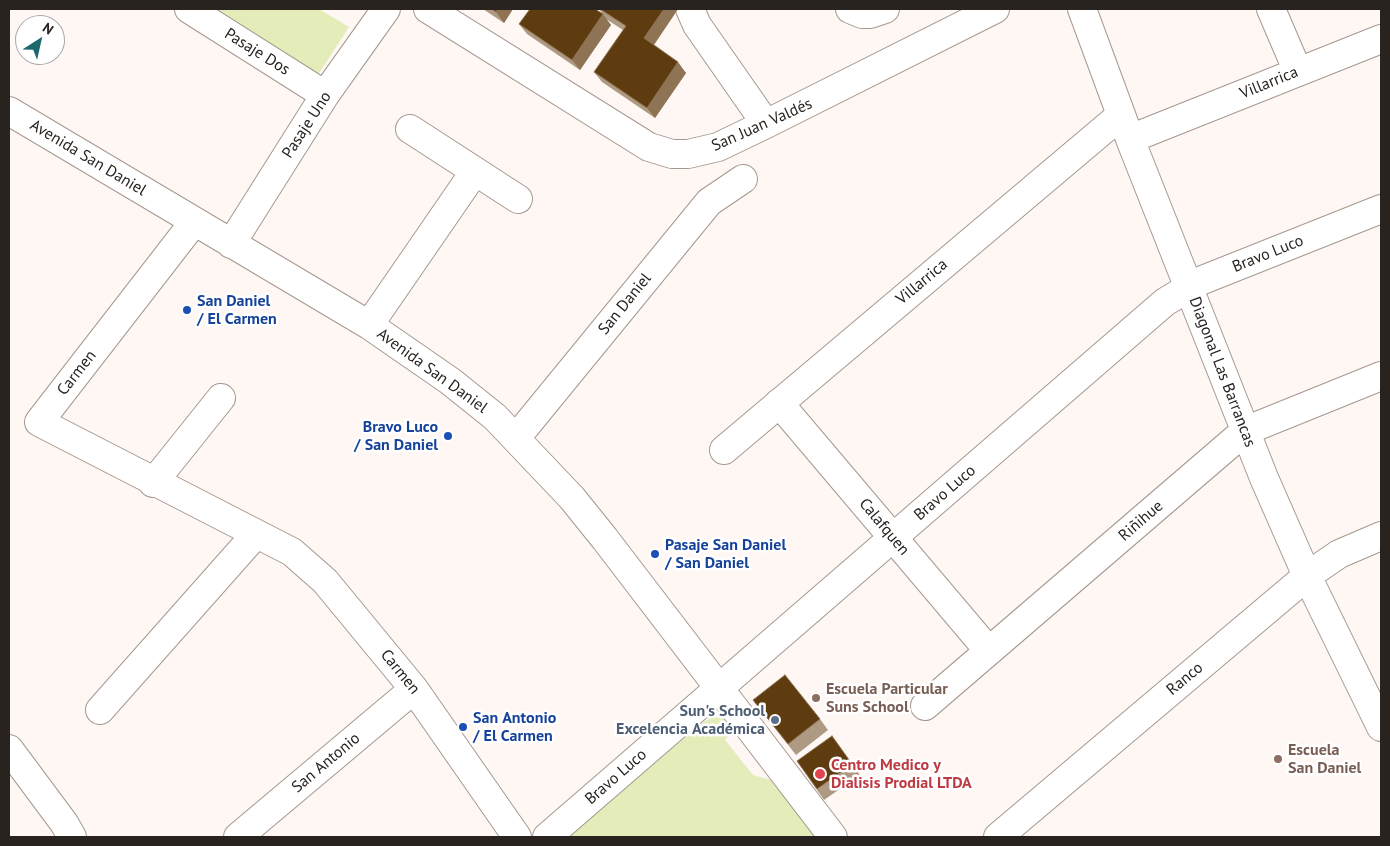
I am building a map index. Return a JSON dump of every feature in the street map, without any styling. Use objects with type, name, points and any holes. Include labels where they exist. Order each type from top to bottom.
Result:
[{"type":"street","name":"Pasaje Dos","points":[[189,9],[325,95]]},
{"type":"street","name":"Pasaje Uno","points":[[231,244],[325,95],[386,9]]},
{"type":"street","name":"San Juan Valdés","points":[[428,9],[638,141],[660,152],[688,154],[703,152],[766,124],[996,9]]},
{"type":"street","points":[[690,9],[697,25],[766,124]]},
{"type":"street","points":[[850,9],[862,14],[870,14],[885,9]]},
{"type":"street","name":"Diagonal Las Barrancas","points":[[1082,9],[1245,431],[1307,576],[1381,727]]},
{"type":"street","points":[[1271,9],[1298,72]]},
{"type":"street","name":"Villarrica","points":[[724,450],[779,403],[1126,127],[1298,72],[1381,39]]},
{"type":"street","name":"Avenida San Daniel","points":[[9,111],[369,325],[450,381],[516,438],[572,498],[606,539],[833,837]]},
{"type":"street","points":[[410,129],[518,199]]},
{"type":"street","points":[[369,325],[475,171]]},
{"type":"street","name":"San Daniel","points":[[516,438],[709,202],[743,179]]},
{"type":"street","name":"Bravo Luco","points":[[547,837],[1157,309],[1200,281],[1381,209]]},
{"type":"street","name":"Carmen","points":[[194,222],[39,422],[154,483],[292,552],[326,581],[414,689],[517,837]]},
{"type":"street","name":"Riñihue","points":[[924,706],[1245,431],[1381,376]]},
{"type":"street","points":[[154,483],[221,398]]},
{"type":"street","name":"Calafquen","points":[[779,403],[989,651]]},
{"type":"street","points":[[100,710],[256,534]]},
{"type":"street","name":"Ranco","points":[[998,837],[1307,576],[1340,554],[1381,536]]},
{"type":"street","name":"San Antonio","points":[[238,837],[414,689]]},
{"type":"street","points":[[9,749],[64,823],[72,837]]},
{"type":"green space","points":[[200,9],[319,9],[349,27],[314,81]]},
{"type":"green space","points":[[710,718],[724,719],[733,729],[725,740],[753,775],[771,780],[816,837],[566,837],[700,725]]},
{"type":"building","points":[[530,9],[595,9],[603,14],[572,60],[519,24]]},
{"type":"building","points":[[600,9],[664,9],[644,38],[678,62],[647,108],[594,72],[626,26]]},
{"type":"building","points":[[785,675],[820,719],[788,744],[753,700]]},
{"type":"building","points":[[832,736],[852,764],[817,789],[797,761]]},
{"type":"place","name":"San Daniel / El Carmen","points":[[187,310]]},
{"type":"place","name":"Bravo Luco / San Daniel","points":[[448,436]]},
{"type":"place","name":"Pasaje San Daniel / San Daniel","points":[[655,554]]},
{"type":"place","name":"Escuela Particular Suns School","points":[[816,698]]},
{"type":"place","name":"Sun's School Excelencia Académica","points":[[775,720]]},
{"type":"place","name":"San Antonio / El Carmen","points":[[463,727]]},
{"type":"place","name":"Escuela San Daniel","points":[[1278,759]]},
{"type":"place","name":"Centro Medico y Dialisis Prodial LTDA","points":[[820,774]]}]
